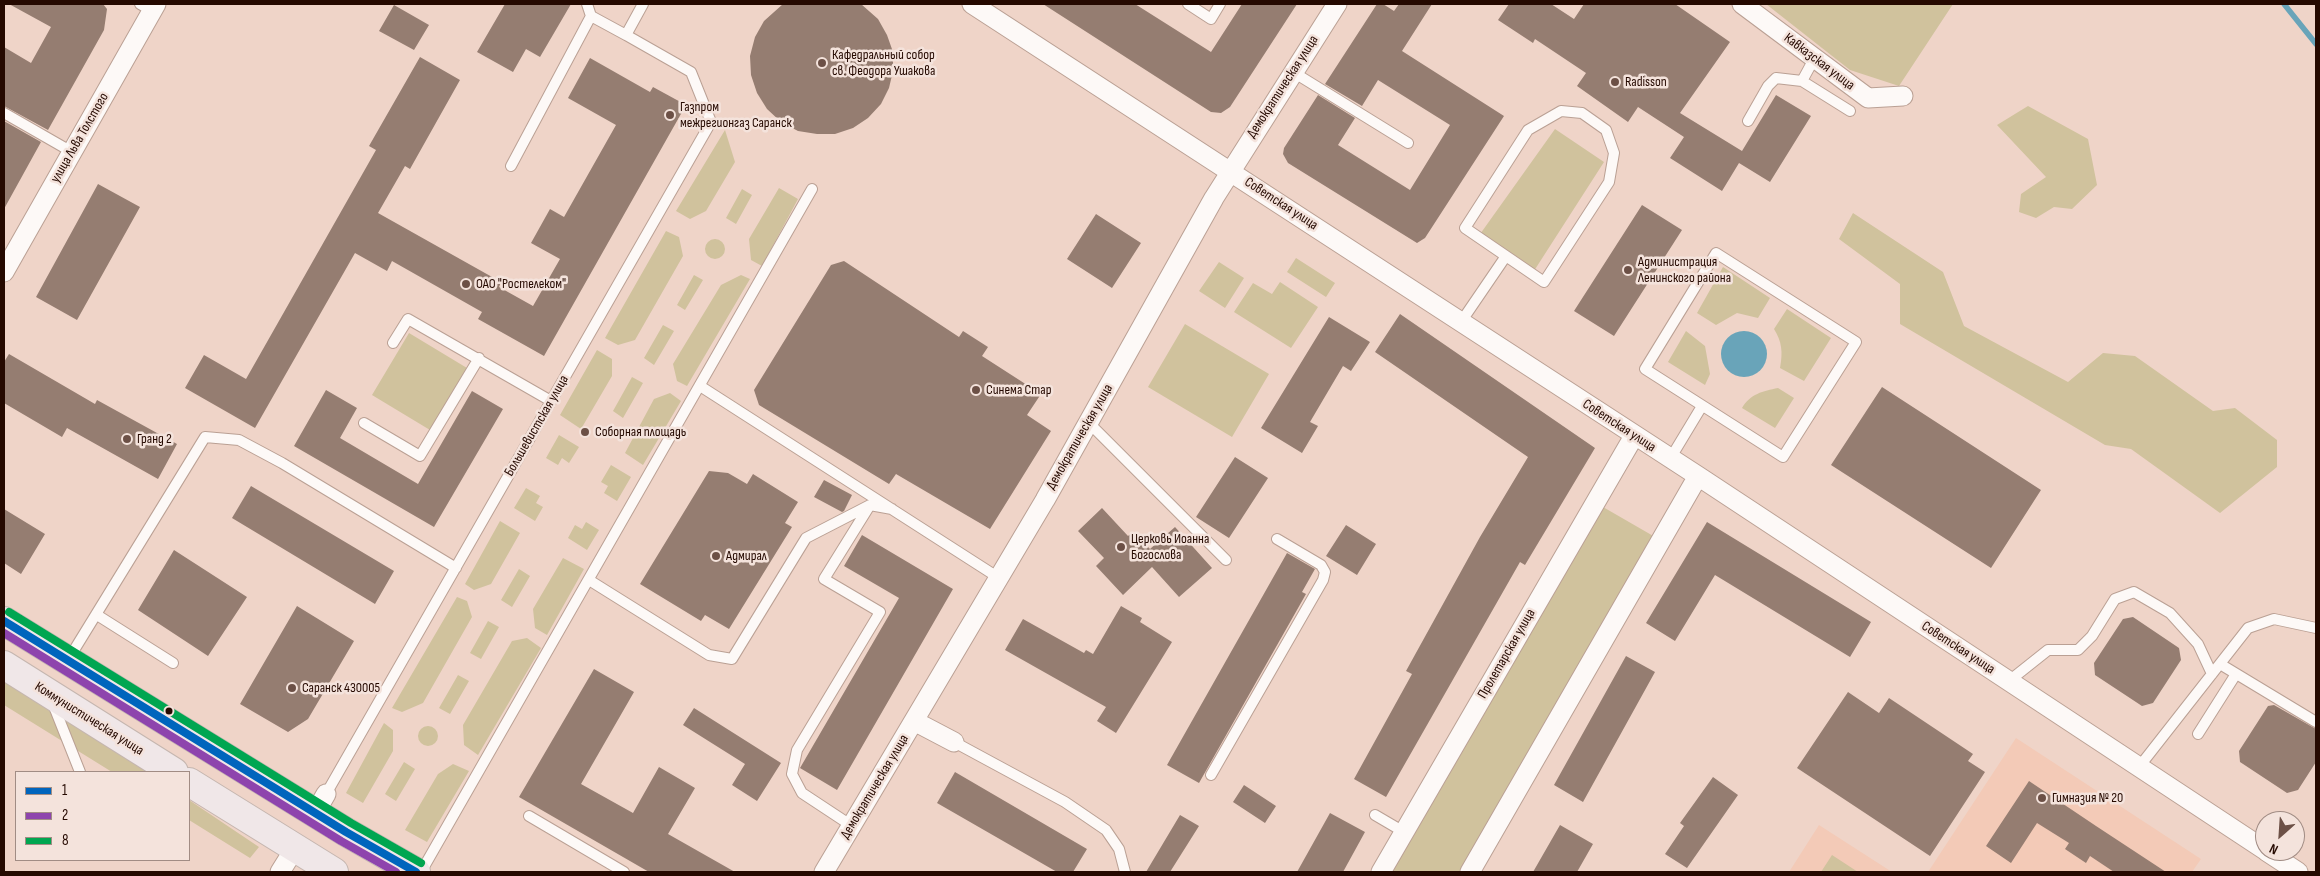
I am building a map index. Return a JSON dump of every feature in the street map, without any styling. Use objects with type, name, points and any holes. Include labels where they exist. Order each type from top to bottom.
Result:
[{"type":"main road","points":[[4,621],[67,661],[320,803],[416,872]]},
{"type":"main road","name":"Коммунистическая улица","points":[[4,665],[172,771]]},
{"type":"main road","points":[[190,783],[334,872]]},
{"type":"main road","name":"Большевистская улица","points":[[295,848],[320,803]]},
{"type":"street","name":"Советская улица","points":[[972,4],[1698,476],[2255,844]]},
{"type":"street","name":"Демократическая улица","points":[[824,872],[999,578],[1230,171],[1337,4]]},
{"type":"street","name":"Кавказская улица","points":[[1742,4],[1868,98],[1903,96]]},
{"type":"street","name":"улица Льва Толстого","points":[[4,272],[72,152],[150,6]]},
{"type":"street","name":"Пролетарская улица","points":[[1381,872],[1634,436]]},
{"type":"street","points":[[1470,872],[1698,476]]},
{"type":"street","points":[[914,721],[954,742]]},
{"type":"street","name":"Большевистская улица","points":[[280,872],[295,848]]},
{"type":"street","name":"Советская улица","points":[[2281,861],[2298,872]]},
{"type":"lane","points":[[511,166],[591,16],[588,4]]},
{"type":"lane","points":[[591,16],[626,35],[643,4]]},
{"type":"lane","points":[[1188,4],[1211,19],[1220,4]]},
{"type":"lane","name":"Большевистская улица","points":[[320,803],[711,122],[691,72],[626,35]]},
{"type":"lane","points":[[1802,81],[1814,59]]},
{"type":"lane","points":[[1293,72],[1408,143]]},
{"type":"lane","points":[[1748,121],[1768,86],[1776,78],[1802,81],[1850,111]]},
{"type":"lane","points":[[1561,111],[1582,113],[1606,130],[1614,153],[1609,182],[1544,282],[1506,256],[1465,228],[1528,130],[1561,111]]},
{"type":"lane","points":[[4,113],[72,152]]},
{"type":"lane","points":[[421,872],[812,189]]},
{"type":"lane","points":[[1716,253],[1856,342],[1783,457],[1702,406],[1645,369],[1716,253]]},
{"type":"lane","points":[[1461,322],[1506,256]]},
{"type":"lane","points":[[393,344],[408,319],[551,401]]},
{"type":"lane","points":[[364,423],[420,456],[479,358]]},
{"type":"lane","points":[[700,386],[999,578]]},
{"type":"lane","points":[[1670,459],[1702,406]]},
{"type":"lane","points":[[1088,422],[1226,560]]},
{"type":"lane","points":[[67,661],[205,437],[239,440],[456,568]]},
{"type":"lane","points":[[589,580],[709,654],[732,659],[806,538],[870,505],[892,509]]},
{"type":"lane","points":[[852,826],[802,793],[792,774],[797,750],[880,612],[824,578],[870,505]]},
{"type":"lane","points":[[1211,775],[1323,580],[1325,572],[1321,565],[1277,539]]},
{"type":"lane","points":[[2009,681],[2048,650],[2078,650],[2092,636],[2115,599],[2134,592],[2170,613],[2198,644],[2212,674]]},
{"type":"lane","points":[[97,615],[174,663]]},
{"type":"lane","points":[[2140,767],[2248,628],[2274,619],[2316,628]]},
{"type":"lane","points":[[2220,664],[2316,722]]},
{"type":"lane","points":[[2198,734],[2236,674]]},
{"type":"lane","points":[[49,694],[80,771]]},
{"type":"lane","points":[[954,742],[1065,802],[1106,830],[1119,849],[1125,872]]},
{"type":"lane","points":[[1375,815],[1404,832]]},
{"type":"lane","points":[[529,816],[624,872]]},
{"type":"shaded area","points":[[1766,4],[1953,4],[1899,86],[1850,70]]},
{"type":"shaded area","points":[[2028,106],[2088,139],[2097,185],[2072,209],[2054,207],[2036,218],[2019,212],[2021,194],[2046,177],[1997,125]]},
{"type":"shaded area","points":[[1555,129],[1604,162],[1532,274],[1478,237]]},
{"type":"shaded area","points":[[725,130],[735,162],[706,211],[690,219],[676,211]]},
{"type":"shaded area","points":[[779,188],[798,199],[762,266],[751,260],[749,239]]},
{"type":"shaded area","points":[[742,189],[752,195],[736,224],[726,218]]},
{"type":"shaded area","points":[[1853,213],[1943,272],[1964,326],[2068,382],[2103,353],[2135,356],[2213,411],[2235,408],[2277,440],[2277,467],[2220,513],[2131,449],[2105,445],[1900,324],[1900,284],[1839,239]]},
{"type":"shaded area","points":[[666,231],[679,237],[683,256],[635,340],[618,345],[605,338]]},
{"type":"shaded area","points":[[715,239],[722,242],[725,249],[722,256],[715,259],[708,256],[705,249],[708,242]]},
{"type":"shaded area","points":[[1296,258],[1335,283],[1326,297],[1287,272]]},
{"type":"shaded area","points":[[1219,262],[1244,278],[1225,308],[1199,291]]},
{"type":"shaded area","points":[[1723,267],[1770,298],[1758,318],[1737,313],[1716,325],[1697,313]]},
{"type":"shaded area","points":[[694,275],[703,280],[685,310],[677,305]]},
{"type":"shaded area","points":[[741,275],[750,279],[687,386],[677,381],[673,364],[721,285]]},
{"type":"shaded area","points":[[1280,282],[1318,307],[1291,348],[1234,312],[1253,283],[1272,294]]},
{"type":"shaded area","points":[[1787,309],[1831,338],[1804,381],[1780,368],[1781,347],[1774,329]]},
{"type":"shaded area","points":[[1185,324],[1269,374],[1232,437],[1148,387]]},
{"type":"shaded area","points":[[663,325],[674,331],[654,365],[644,358]]},
{"type":"shaded area","points":[[1686,331],[1705,346],[1710,374],[1705,385],[1668,362]]},
{"type":"shaded area","points":[[409,333],[467,368],[430,430],[372,395]]},
{"type":"shaded area","points":[[597,350],[612,359],[612,376],[581,429],[560,415]]},
{"type":"shaded area","points":[[632,377],[643,383],[623,418],[613,411]]},
{"type":"shaded area","points":[[1778,388],[1794,398],[1775,428],[1742,408],[1753,396]]},
{"type":"shaded area","points":[[670,393],[681,401],[643,465],[625,453],[654,399]]},
{"type":"shaded area","points":[[559,435],[579,447],[569,463],[562,458],[558,465],[546,458]]},
{"type":"shaded area","points":[[611,465],[631,477],[617,501],[604,493],[608,486],[601,482]]},
{"type":"shaded area","points":[[526,488],[540,496],[536,503],[543,507],[535,521],[514,508]]},
{"type":"shaded area","points":[[1603,507],[1655,537],[1461,872],[1392,872]]},
{"type":"shaded area","points":[[500,521],[520,533],[491,584],[474,590],[465,584]]},
{"type":"shaded area","points":[[586,522],[599,530],[587,550],[568,538],[575,525],[582,529]]},
{"type":"shaded area","points":[[563,558],[584,569],[547,635],[535,628],[533,609]]},
{"type":"shaded area","points":[[519,569],[530,576],[512,607],[501,600]]},
{"type":"shaded area","points":[[457,597],[467,601],[472,617],[423,703],[402,712],[392,708]]},
{"type":"shaded area","points":[[488,621],[499,627],[481,659],[470,653]]},
{"type":"shaded area","points":[[527,638],[541,648],[478,755],[464,745],[463,725],[512,641]]},
{"type":"shaded area","points":[[458,675],[469,681],[450,714],[439,708]]},
{"type":"shaded area","points":[[4,677],[145,771],[110,771],[4,705]]},
{"type":"shaded area","points":[[384,723],[393,730],[393,751],[363,803],[346,793]]},
{"type":"shaded area","points":[[424,726],[432,726],[438,732],[438,740],[432,746],[424,746],[418,740],[418,732]]},
{"type":"shaded area","name":"Гимназия № 20","points":[[2016,738],[2201,859],[2192,872],[1928,872]]},
{"type":"shaded area","points":[[404,762],[415,769],[396,801],[385,794]]},
{"type":"shaded area","points":[[453,764],[469,771],[427,842],[405,830],[438,774]]},
{"type":"shaded area","points":[[190,801],[259,847],[250,858],[190,821]]},
{"type":"shaded area","points":[[1819,825],[1892,872],[1789,872]]},
{"type":"shaded area","points":[[1832,855],[1858,872],[1821,872]]},
{"type":"water","points":[[1744,331],[1757,335],[1763,341],[1767,354],[1763,367],[1757,373],[1744,377],[1731,373],[1725,367],[1721,354],[1725,341],[1731,335]]},
{"type":"building","points":[[9,4],[103,4],[107,9],[104,30],[48,130],[4,106],[4,47],[31,63],[51,27]]},
{"type":"building","points":[[505,4],[571,4],[540,57],[526,49],[513,72],[477,52]]},
{"type":"building","name":"Кафедральный собор св. Феодора Ушакова","points":[[783,4],[861,4],[878,19],[887,35],[893,52],[893,71],[889,88],[881,104],[868,118],[853,128],[835,134],[798,131],[781,122],[767,109],[757,93],[751,75],[750,56],[755,37],[764,21]]},
{"type":"building","points":[[1043,4],[1135,4],[1211,52],[1242,4],[1297,4],[1230,107],[1221,113],[1211,112]]},
{"type":"building","points":[[1377,4],[1383,4],[1394,11],[1399,4],[1432,4],[1402,51],[1504,116],[1425,238],[1417,243],[1288,163],[1283,154],[1284,148],[1318,95],[1355,118],[1338,145],[1410,190],[1450,125],[1378,80],[1362,106],[1325,84]]},
{"type":"building","points":[[1509,4],[1551,4],[1574,19],[1584,4],[1675,4],[1730,42],[1680,113],[1742,151],[1776,95],[1811,116],[1770,182],[1739,163],[1722,191],[1670,158],[1684,137],[1638,107],[1628,122],[1577,86],[1586,73],[1535,39],[1533,43],[1498,20]]},
{"type":"building","points":[[394,5],[429,25],[414,50],[379,31]]},
{"type":"building","points":[[420,57],[460,80],[410,169],[405,166],[378,213],[501,282],[499,287],[533,306],[560,259],[531,243],[550,209],[564,217],[616,125],[568,98],[590,58],[650,92],[653,87],[686,105],[544,356],[478,319],[482,312],[392,261],[387,271],[355,253],[255,428],[185,388],[204,355],[246,379],[376,150],[369,146]]},
{"type":"building","points":[[4,121],[41,142],[4,209]]},
{"type":"building","points":[[98,184],[140,207],[77,320],[36,297]]},
{"type":"building","name":"Администрация Ленинского района","points":[[1642,205],[1682,230],[1614,336],[1574,311]]},
{"type":"building","points":[[1096,214],[1141,243],[1112,288],[1067,259]]},
{"type":"building","points":[[844,261],[959,337],[963,331],[988,347],[982,356],[1041,394],[1027,415],[1051,431],[990,529],[896,474],[889,484],[759,405],[754,390],[831,265]]},
{"type":"building","points":[[1400,314],[1595,448],[1525,565],[1520,562],[1386,797],[1354,779],[1412,674],[1406,671],[1480,537],[1528,457],[1375,352]]},
{"type":"building","points":[[1329,317],[1370,342],[1351,371],[1343,366],[1310,422],[1318,426],[1302,453],[1261,428]]},
{"type":"building","points":[[9,354],[95,404],[97,400],[177,444],[158,479],[67,428],[62,437],[4,403],[4,362]]},
{"type":"building","points":[[1882,387],[2041,490],[1991,568],[1831,465]]},
{"type":"building","points":[[326,390],[357,408],[340,438],[418,484],[472,391],[503,409],[434,527],[294,446]]},
{"type":"building","points":[[1235,457],[1268,478],[1229,538],[1196,517]]},
{"type":"building","name":"Адмирал","points":[[709,471],[728,473],[747,484],[753,474],[798,502],[785,523],[792,527],[729,629],[705,615],[701,621],[640,584]]},
{"type":"building","points":[[824,480],[852,495],[844,511],[842,512],[814,497]]},
{"type":"building","points":[[251,486],[394,571],[375,604],[232,518]]},
{"type":"building","points":[[1102,508],[1128,536],[1133,532],[1150,549],[1175,527],[1212,568],[1179,597],[1152,567],[1123,595],[1096,566],[1104,558],[1078,531]]},
{"type":"building","points":[[4,509],[45,534],[21,574],[4,563]]},
{"type":"building","points":[[1707,522],[1871,622],[1850,657],[1715,575],[1675,641],[1646,623]]},
{"type":"building","points":[[1346,525],[1376,544],[1357,575],[1326,556]]},
{"type":"building","points":[[862,535],[953,589],[837,790],[800,768],[899,598],[844,566]]},
{"type":"building","points":[[174,550],[247,597],[208,656],[138,610]]},
{"type":"building","points":[[1287,553],[1315,569],[1302,592],[1306,594],[1199,783],[1167,765]]},
{"type":"building","points":[[297,606],[354,641],[308,719],[288,732],[240,704]]},
{"type":"building","points":[[1121,606],[1142,618],[1140,622],[1172,642],[1116,733],[1097,721],[1106,707],[1005,650],[1023,619],[1084,653],[1086,650],[1093,654]]},
{"type":"building","points":[[2133,617],[2179,648],[2181,660],[2153,703],[2142,706],[2095,675],[2094,663],[2123,619]]},
{"type":"building","points":[[1626,656],[1655,672],[1583,802],[1554,785]]},
{"type":"building","points":[[594,669],[634,692],[581,784],[633,813],[659,767],[695,788],[668,834],[735,872],[649,872],[519,797]]},
{"type":"building","points":[[1848,692],[1879,713],[1889,698],[1973,754],[1968,761],[1985,772],[1930,856],[1797,768]]},
{"type":"building","points":[[2274,705],[2316,729],[2316,762],[2298,790],[2287,793],[2240,762],[2239,751],[2268,706]]},
{"type":"building","points":[[694,708],[781,763],[757,801],[732,785],[745,764],[683,725]]},
{"type":"building","points":[[955,772],[1087,849],[1073,872],[1057,872],[937,803]]},
{"type":"building","points":[[1713,777],[1738,795],[1687,868],[1665,854],[1684,826],[1680,823]]},
{"type":"building","points":[[2029,781],[2166,872],[2114,872],[2090,856],[2086,863],[2065,849],[2069,843],[2037,823],[2011,863],[1986,846]]},
{"type":"building","points":[[1244,785],[1276,806],[1265,823],[1233,802]]},
{"type":"building","points":[[1330,813],[1365,832],[1343,872],[1297,872]]},
{"type":"building","points":[[1180,815],[1199,826],[1170,872],[1146,872]]},
{"type":"building","points":[[1560,825],[1593,844],[1577,872],[1533,872]]},
{"type":"waterway","points":[[2284,4],[2316,44]]},
{"type":"transit line","name":"8","points":[[9,612],[351,823],[421,863]]},
{"type":"transit line","name":"1","points":[[4,621],[346,832],[416,872]]},
{"type":"transit line","name":"2","points":[[4,633],[341,841],[396,872]]},
{"type":"place","name":"Кафедральный собор св. Феодора Ушакова","points":[[822,63]]},
{"type":"place","name":"Radisson","points":[[1615,82]]},
{"type":"place","name":"Газпром межрегионгаз Саранск","points":[[670,115]]},
{"type":"place","name":"Администрация Ленинского района","points":[[1628,270]]},
{"type":"place","name":"ОАО \"Ростелеком\"","points":[[466,284]]},
{"type":"place","name":"Синема Стар","points":[[976,390]]},
{"type":"place","name":"Соборная площадь","points":[[585,432]]},
{"type":"place","name":"Гранд 2","points":[[127,439]]},
{"type":"place","name":"Церковь Иоанна Богослова","points":[[1121,547]]},
{"type":"place","name":"Адмирал","points":[[716,556]]},
{"type":"place","name":"Саранск 430005","points":[[292,688]]},
{"type":"place","name":"Гимназия № 20","points":[[2042,798]]}]
